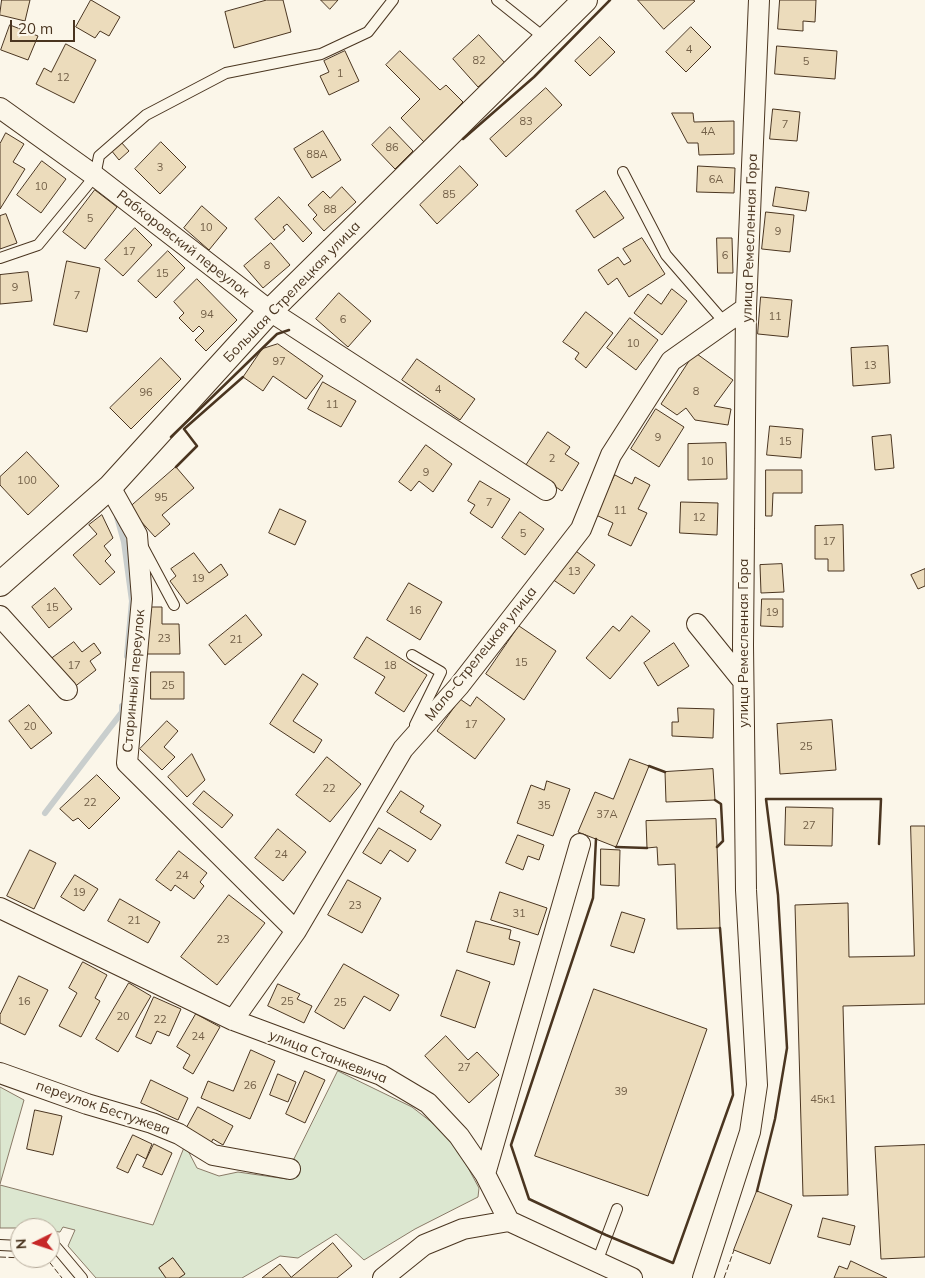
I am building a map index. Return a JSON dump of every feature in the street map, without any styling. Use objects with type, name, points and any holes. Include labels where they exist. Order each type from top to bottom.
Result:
[{"type":"street","name":"Большая Стрелецкая улица","points":[[0,584],[110,487],[270,310],[585,0]]},
{"type":"street","name":"улица Ремесленная Гора","points":[[703,1278],[750,1132],[757,1085],[746,890],[743,681],[746,308],[760,0]]},
{"type":"street","name":"Рабкоровский переулок","points":[[0,108],[95,176],[270,310],[546,490]]},
{"type":"street","name":"Мало-Стрелецкая улица","points":[[233,1020],[296,931],[403,749],[459,686],[581,529],[611,454],[671,361],[746,308]]},
{"type":"street","name":"Старинный переулок","points":[[110,487],[137,535],[142,599],[127,763],[296,931]]},
{"type":"street","points":[[0,616],[67,690]]},
{"type":"street","points":[[697,624],[743,681]]},
{"type":"street","points":[[486,1174],[580,844]]},
{"type":"street","name":"улица Станкевича","points":[[0,908],[233,1020],[382,1075],[428,1103],[459,1136],[486,1174],[509,1221]]},
{"type":"street","name":"переулок Бестужева","points":[[0,1073],[87,1104],[152,1123],[179,1134],[212,1155],[290,1169]]},
{"type":"street","points":[[383,1278],[424,1245],[463,1229],[509,1221],[632,1278]]},
{"type":"lane","points":[[0,258],[38,245],[95,176],[99,156],[146,115],[226,73],[321,54],[368,32],[393,0]]},
{"type":"lane","points":[[497,0],[546,39]]},
{"type":"lane","points":[[623,172],[666,256],[725,323]]},
{"type":"lane","points":[[137,535],[174,605]]},
{"type":"lane","points":[[403,749],[441,672],[412,655]]},
{"type":"lane","points":[[597,1262],[617,1209]]},
{"type":"lane","points":[[60,1252],[82,1278]]},
{"type":"green space","points":[[338,1071],[412,1107],[452,1138],[479,1188],[478,1197],[415,1229],[364,1260],[336,1234],[298,1258],[280,1256],[242,1278],[179,1278],[185,1274],[173,1258],[159,1268],[166,1278],[96,1278],[68,1246],[75,1230],[63,1227],[60,1232],[60,1218],[10,1218],[10,1228],[0,1228],[0,1185],[153,1225],[185,1145],[197,1168],[219,1176],[238,1172],[287,1179],[292,1163]]},
{"type":"green space","points":[[0,1087],[24,1100],[0,1184]]},
{"type":"building","points":[[2,0],[30,0],[25,21],[0,15]]},
{"type":"building","points":[[91,0],[120,17],[109,36],[100,31],[95,38],[76,27]]},
{"type":"building","points":[[267,0],[283,0],[291,32],[234,48],[225,12]]},
{"type":"building","points":[[321,0],[338,0],[330,9]]},
{"type":"building","points":[[638,0],[693,0],[695,1],[664,29]]},
{"type":"building","points":[[780,0],[816,0],[815,22],[803,21],[803,31],[778,29]]},
{"type":"building","points":[[10,25],[38,36],[28,60],[1,50]]},
{"type":"building","points":[[691,27],[711,47],[686,72],[666,52]]},
{"type":"building","points":[[479,35],[505,63],[478,87],[453,59]]},
{"type":"building","points":[[600,37],[615,52],[590,76],[575,61]]},
{"type":"building","points":[[66,44],[96,60],[74,103],[36,84],[44,68],[51,72]]},
{"type":"building","points":[[777,46],[837,51],[835,79],[775,74]]},
{"type":"building","points":[[345,51],[359,81],[329,95],[320,76],[329,72],[324,61]]},
{"type":"building","points":[[400,51],[440,90],[446,85],[463,102],[424,142],[401,118],[420,99],[386,65]]},
{"type":"building","points":[[546,88],[562,105],[506,157],[490,139]]},
{"type":"building","points":[[773,109],[800,112],[797,141],[770,139]]},
{"type":"building","points":[[672,113],[693,113],[694,122],[734,121],[734,154],[699,155],[698,143],[688,143]]},
{"type":"building","points":[[390,127],[413,151],[395,169],[372,145]]},
{"type":"building","points":[[323,131],[341,160],[312,178],[294,149]]},
{"type":"building","points":[[6,133],[24,144],[13,162],[25,169],[0,209],[0,144]]},
{"type":"building","points":[[121,142],[129,151],[119,160],[111,150]]},
{"type":"building","points":[[161,142],[186,167],[160,194],[135,169]]},
{"type":"building","points":[[42,161],[66,179],[41,213],[17,195]]},
{"type":"building","points":[[460,166],[478,185],[437,224],[420,205]]},
{"type":"building","points":[[698,166],[735,168],[734,193],[697,192]]},
{"type":"building","points":[[342,187],[356,202],[324,231],[313,219],[317,215],[308,205],[323,191],[330,198]]},
{"type":"building","points":[[776,187],[809,192],[806,211],[773,206]]},
{"type":"building","points":[[95,190],[117,207],[85,249],[63,232]]},
{"type":"building","points":[[605,191],[624,218],[594,238],[576,211]]},
{"type":"building","points":[[279,197],[312,233],[303,242],[287,224],[283,227],[285,230],[274,240],[255,219]]},
{"type":"building","points":[[202,206],[227,228],[209,250],[184,228]]},
{"type":"building","points":[[766,212],[794,215],[790,252],[762,249]]},
{"type":"building","points":[[6,214],[17,243],[0,249],[0,216]]},
{"type":"building","points":[[135,228],[152,245],[123,276],[105,260]]},
{"type":"building","points":[[642,238],[665,274],[629,297],[617,278],[608,285],[598,270],[618,257],[624,265],[631,261],[623,249]]},
{"type":"building","points":[[717,238],[732,238],[733,273],[718,273]]},
{"type":"building","points":[[271,243],[290,265],[263,288],[244,266]]},
{"type":"building","points":[[168,251],[185,268],[156,298],[138,281]]},
{"type":"building","points":[[67,261],[100,268],[87,332],[54,325]]},
{"type":"building","points":[[28,272],[32,301],[0,304],[0,275]]},
{"type":"building","points":[[197,279],[237,320],[206,351],[195,340],[204,331],[199,326],[193,332],[179,318],[184,313],[174,302]]},
{"type":"building","points":[[672,289],[687,301],[662,335],[634,313],[648,294],[661,304]]},
{"type":"building","points":[[339,293],[371,321],[348,347],[316,319]]},
{"type":"building","points":[[761,297],[792,300],[788,337],[758,334]]},
{"type":"building","points":[[586,312],[613,333],[586,368],[575,359],[579,353],[563,342]]},
{"type":"building","points":[[630,318],[658,340],[636,370],[607,348]]},
{"type":"building","points":[[278,344],[323,376],[306,399],[273,376],[263,391],[243,377],[262,349]]},
{"type":"building","points":[[888,346],[890,383],[853,386],[851,348]]},
{"type":"building","points":[[697,354],[733,380],[714,406],[731,409],[728,425],[695,420],[686,408],[677,415],[661,404],[689,361]]},
{"type":"building","points":[[161,358],[181,379],[131,429],[110,408]]},
{"type":"building","points":[[417,359],[475,399],[460,420],[402,380]]},
{"type":"building","points":[[323,382],[356,401],[341,427],[308,409]]},
{"type":"building","points":[[656,409],[684,427],[659,467],[631,449]]},
{"type":"building","points":[[770,426],[803,429],[801,458],[767,455]]},
{"type":"building","points":[[548,432],[570,447],[565,454],[579,463],[562,491],[525,467]]},
{"type":"building","points":[[891,435],[894,468],[875,470],[872,437]]},
{"type":"building","points":[[726,443],[727,479],[688,480],[688,444]]},
{"type":"building","points":[[426,445],[452,464],[433,492],[419,481],[411,491],[399,482]]},
{"type":"building","points":[[27,452],[59,486],[28,515],[0,485],[0,477]]},
{"type":"building","points":[[176,467],[194,488],[162,515],[170,524],[155,537],[129,508]]},
{"type":"building","points":[[766,470],[802,470],[802,493],[773,493],[772,516],[766,516]]},
{"type":"building","points":[[615,475],[632,484],[635,477],[650,485],[638,509],[647,513],[631,546],[608,535],[613,523],[596,515]]},
{"type":"building","points":[[480,481],[510,499],[492,528],[470,513],[475,505],[468,501]]},
{"type":"building","points":[[681,502],[718,503],[717,535],[680,533]]},
{"type":"building","points":[[280,509],[306,521],[295,545],[269,533]]},
{"type":"building","points":[[520,512],[544,529],[525,555],[502,538]]},
{"type":"building","points":[[102,515],[113,538],[104,546],[111,555],[105,561],[115,572],[100,585],[73,555],[97,534],[89,525]]},
{"type":"building","points":[[843,525],[844,571],[828,571],[828,559],[815,559],[815,526]]},
{"type":"building","points":[[573,549],[595,565],[574,594],[552,579]]},
{"type":"building","points":[[194,553],[209,573],[221,564],[228,575],[187,604],[170,581],[176,576],[171,569]]},
{"type":"building","points":[[782,564],[784,592],[761,593],[760,565]]},
{"type":"building","points":[[925,569],[925,586],[918,589],[911,575]]},
{"type":"building","points":[[409,583],[442,602],[420,640],[387,620]]},
{"type":"building","points":[[55,588],[72,609],[49,628],[32,607]]},
{"type":"building","points":[[762,599],[783,599],[783,627],[761,626]]},
{"type":"building","points":[[147,607],[162,607],[162,624],[179,624],[180,654],[148,654]]},
{"type":"building","points":[[246,615],[262,635],[225,665],[209,645]]},
{"type":"building","points":[[632,616],[650,631],[610,679],[586,658],[613,626],[619,631]]},
{"type":"building","points":[[519,626],[556,651],[524,700],[486,674]]},
{"type":"building","points":[[367,637],[427,675],[404,712],[375,693],[385,677],[354,658]]},
{"type":"building","points":[[74,642],[82,652],[94,643],[101,653],[90,661],[96,670],[73,688],[51,659]]},
{"type":"building","points":[[674,643],[689,666],[658,686],[644,663]]},
{"type":"building","points":[[151,672],[184,672],[184,699],[151,699]]},
{"type":"building","points":[[303,674],[318,684],[293,721],[322,740],[314,753],[270,724]]},
{"type":"building","points":[[477,697],[505,719],[475,759],[437,731],[460,699],[470,706]]},
{"type":"building","points":[[29,705],[52,733],[31,749],[9,721]]},
{"type":"building","points":[[678,708],[714,709],[713,738],[672,736],[672,722],[678,722]]},
{"type":"building","points":[[832,720],[836,770],[780,774],[777,724]]},
{"type":"building","points":[[167,721],[178,731],[164,747],[175,757],[162,770],[140,749]]},
{"type":"building","points":[[192,754],[205,780],[187,797],[168,777]]},
{"type":"building","points":[[327,757],[361,784],[330,822],[296,795]]},
{"type":"building","points":[[630,759],[649,766],[616,847],[578,832],[595,792],[613,799]]},
{"type":"building","points":[[713,769],[715,800],[666,802],[665,772]]},
{"type":"building","points":[[97,775],[120,798],[89,829],[78,818],[73,821],[60,809]]},
{"type":"building","points":[[547,781],[570,789],[553,836],[517,823],[531,785],[544,790]]},
{"type":"building","points":[[204,791],[233,815],[222,828],[193,804]]},
{"type":"building","points":[[401,791],[424,806],[420,812],[441,825],[431,840],[387,812]]},
{"type":"building","points":[[786,807],[833,808],[832,846],[785,845]]},
{"type":"building","points":[[716,819],[720,928],[677,929],[675,864],[658,865],[657,847],[647,848],[646,821]]},
{"type":"building","points":[[911,826],[925,826],[925,1004],[843,1006],[848,1195],[803,1196],[795,905],[848,903],[849,957],[914,956]]},
{"type":"building","points":[[379,828],[416,850],[408,862],[390,850],[381,864],[363,853]]},
{"type":"building","points":[[278,829],[306,852],[283,881],[255,858]]},
{"type":"building","points":[[518,835],[544,845],[539,860],[528,856],[523,870],[506,863]]},
{"type":"building","points":[[601,849],[620,850],[619,886],[601,885]]},
{"type":"building","points":[[30,850],[56,863],[34,909],[7,896]]},
{"type":"building","points":[[179,851],[207,873],[200,882],[204,886],[194,899],[175,885],[171,891],[156,880]]},
{"type":"building","points":[[75,875],[98,889],[84,911],[61,897]]},
{"type":"building","points":[[348,880],[381,898],[362,933],[328,915]]},
{"type":"building","points":[[500,892],[547,908],[538,935],[491,920]]},
{"type":"building","points":[[229,895],[265,923],[217,985],[181,957]]},
{"type":"building","points":[[120,899],[160,922],[148,943],[108,921]]},
{"type":"building","points":[[622,912],[645,919],[634,953],[611,946]]},
{"type":"building","points":[[476,921],[511,930],[509,939],[520,942],[514,965],[467,952]]},
{"type":"building","points":[[83,962],[107,975],[95,998],[100,1001],[81,1037],[59,1026],[77,993],[69,988]]},
{"type":"building","points":[[344,964],[399,995],[390,1011],[364,996],[344,1029],[315,1012]]},
{"type":"building","points":[[457,970],[490,982],[475,1028],[441,1016]]},
{"type":"building","points":[[19,976],[48,990],[25,1035],[0,1023],[0,1015]]},
{"type":"building","points":[[129,983],[151,996],[118,1052],[96,1039]]},
{"type":"building","points":[[278,984],[300,994],[297,999],[312,1006],[304,1023],[268,1006]]},
{"type":"building","points":[[594,989],[707,1029],[648,1196],[535,1156]]},
{"type":"building","points":[[154,997],[181,1009],[169,1036],[157,1031],[151,1044],[136,1037]]},
{"type":"building","points":[[196,1014],[220,1027],[193,1074],[183,1068],[190,1055],[177,1047]]},
{"type":"building","points":[[446,1036],[468,1060],[477,1052],[499,1075],[469,1103],[425,1056]]},
{"type":"building","points":[[251,1050],[275,1061],[250,1119],[201,1098],[208,1081],[233,1091]]},
{"type":"building","points":[[305,1071],[325,1080],[305,1123],[286,1114]]},
{"type":"building","points":[[278,1074],[296,1082],[288,1102],[270,1095]]},
{"type":"building","points":[[151,1080],[188,1098],[178,1120],[141,1103]]},
{"type":"building","points":[[198,1107],[233,1126],[223,1145],[213,1139],[210,1145],[185,1131]]},
{"type":"building","points":[[35,1110],[62,1116],[53,1155],[27,1149]]},
{"type":"building","points":[[133,1135],[152,1144],[146,1159],[137,1154],[128,1173],[117,1168]]},
{"type":"building","points":[[154,1144],[172,1153],[162,1175],[143,1167]]},
{"type":"building","points":[[925,1145],[925,1257],[881,1259],[875,1147]]},
{"type":"building","points":[[757,1191],[792,1205],[770,1264],[734,1250]]},
{"type":"building","points":[[823,1218],[855,1226],[850,1245],[818,1237]]},
{"type":"building","points":[[333,1243],[352,1266],[337,1278],[262,1278],[280,1264],[291,1277]]},
{"type":"building","points":[[173,1258],[185,1274],[179,1278],[166,1278],[159,1268]]},
{"type":"building","points":[[851,1261],[887,1278],[834,1278],[839,1266],[847,1269]]},
{"type":"waterway","points":[[117,517],[124,542],[132,601],[127,656]]},
{"type":"waterway","points":[[45,813],[122,712],[122,706]]},
{"type":"fence","points":[[724,1278],[734,1250]]},
{"type":"fence","points":[[0,1257],[47,1259],[62,1278]]},
{"type":"wall","points":[[463,139],[534,77],[610,0]]},
{"type":"wall","points":[[171,437],[277,334],[289,330]]},
{"type":"wall","points":[[176,467],[197,446],[184,429],[243,377]]},
{"type":"wall","points":[[649,766],[665,772]]},
{"type":"wall","points":[[757,1191],[775,1119],[787,1048],[778,895],[766,799],[881,799],[879,844]]},
{"type":"wall","points":[[715,800],[721,804],[723,841],[717,847]]},
{"type":"wall","points":[[596,839],[593,898],[511,1145],[529,1199],[606,1235],[673,1263],[733,1095],[720,928]]},
{"type":"wall","points":[[616,847],[647,848]]}]
